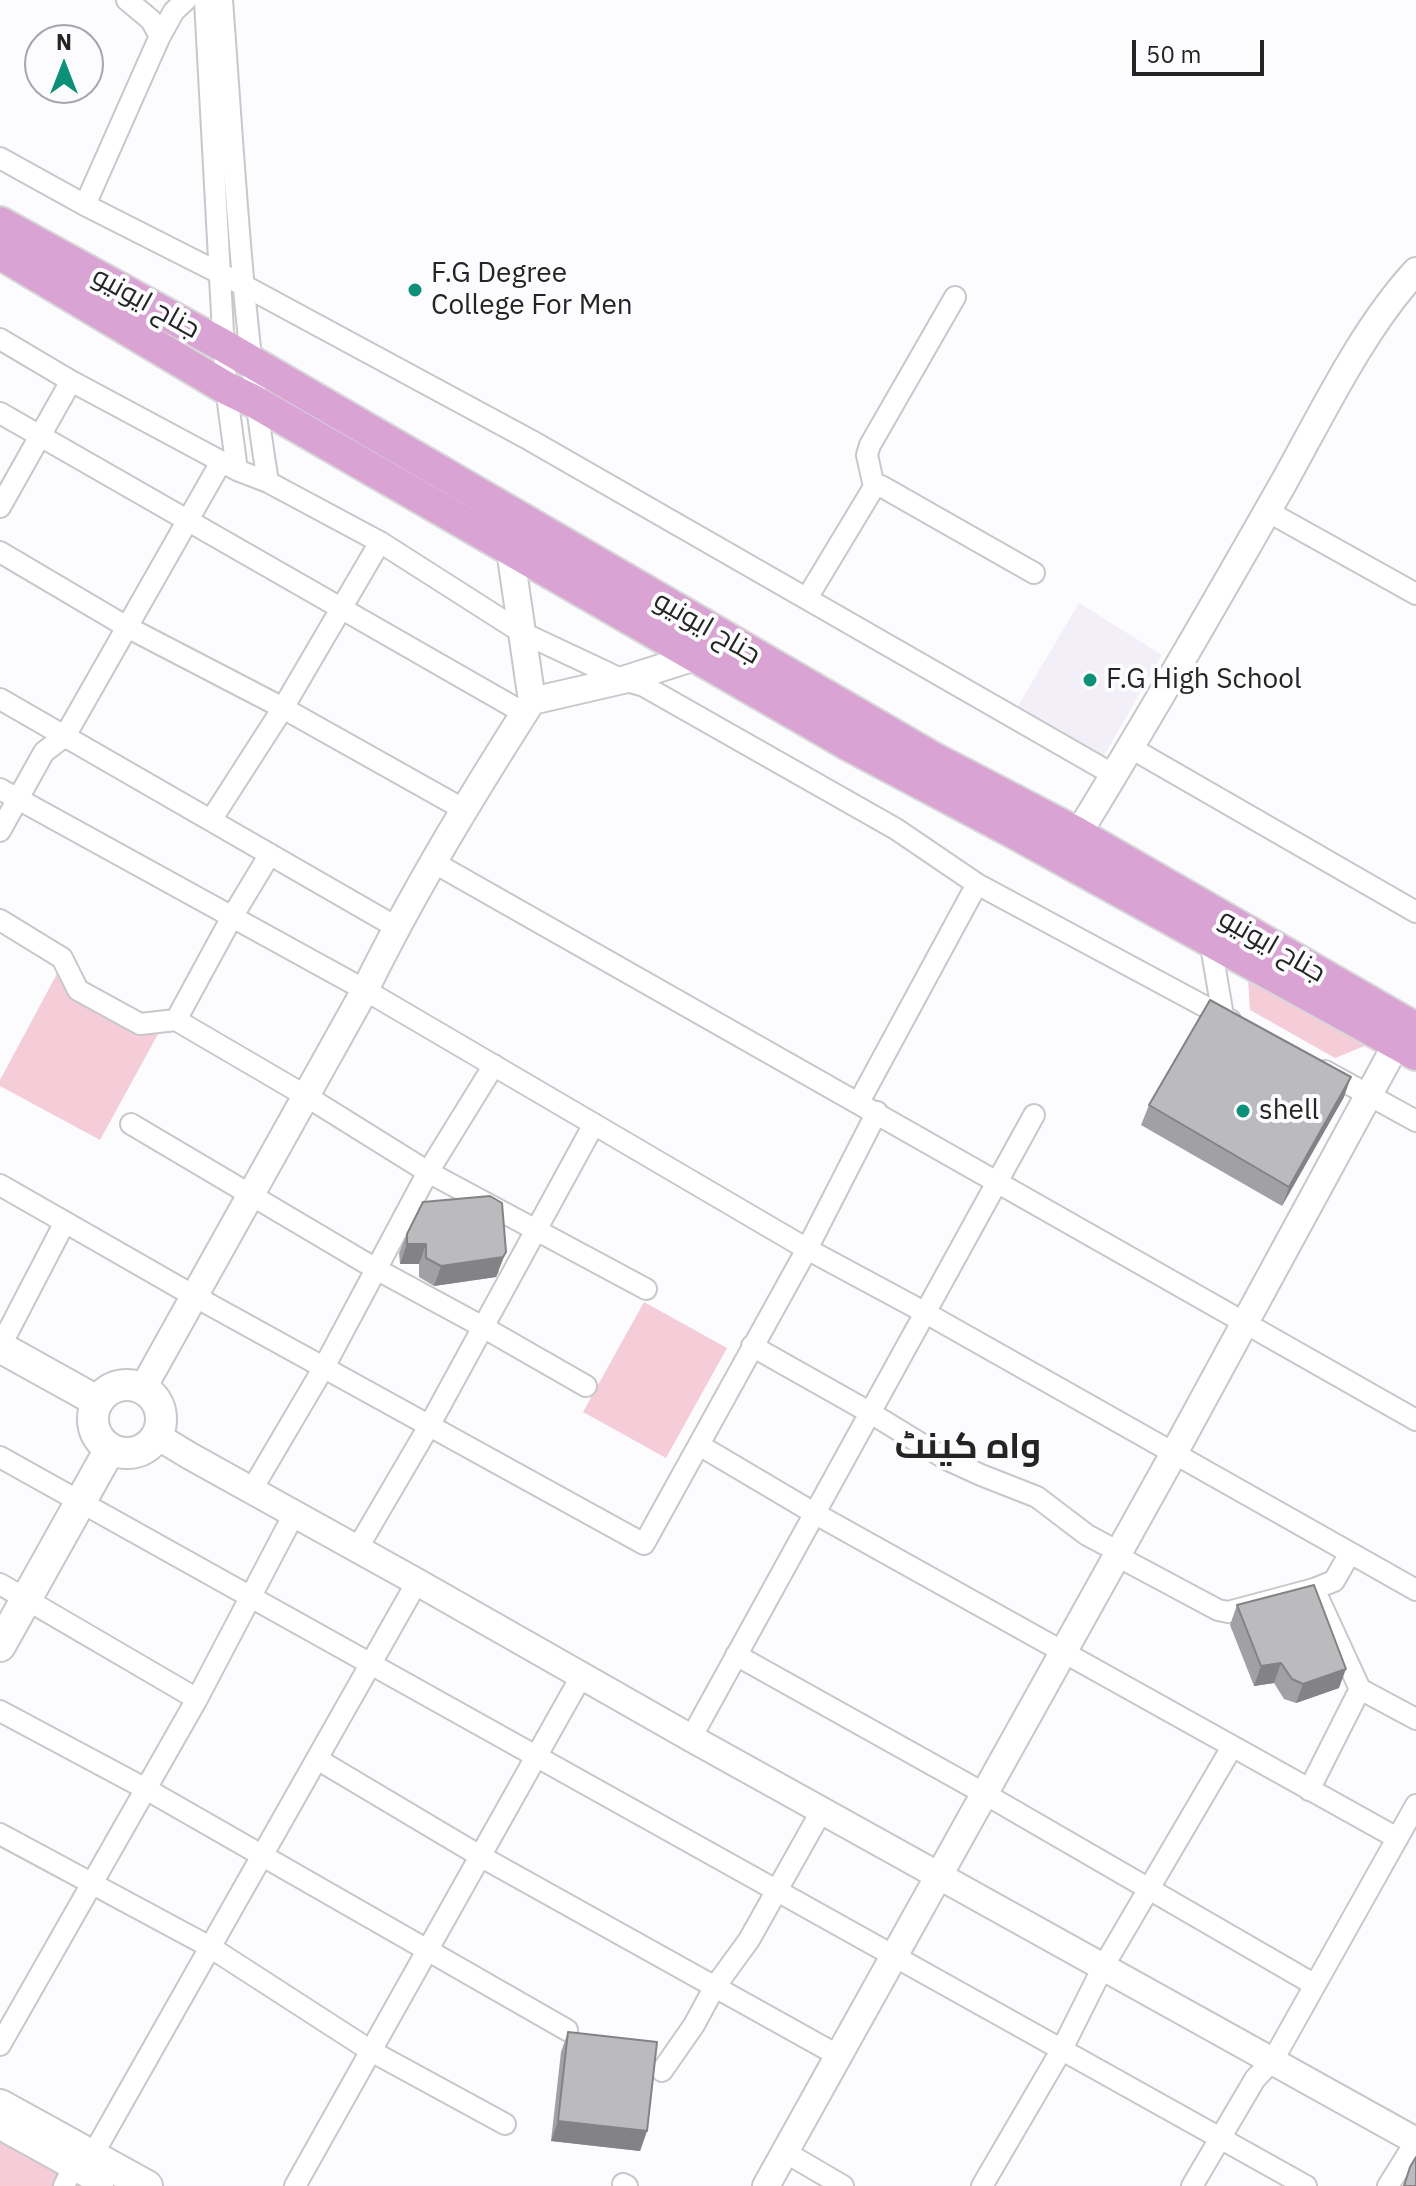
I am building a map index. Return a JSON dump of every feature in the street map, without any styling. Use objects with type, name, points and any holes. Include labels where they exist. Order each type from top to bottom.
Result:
[{"type":"main road","name":"جناح ایونیو","points":[[0,223],[224,346],[934,759],[1078,834],[1410,1042]]},
{"type":"main road","name":"جناح ایونیو","points":[[0,253],[846,743],[1210,940],[1410,1042]]},
{"type":"main road","points":[[0,1347],[97,1401]]},
{"type":"main road","points":[[126,1384],[143,1388],[151,1393],[160,1409],[161,1427],[157,1436],[142,1450],[120,1453],[110,1449],[95,1433],[92,1422],[97,1401],[109,1389],[126,1384]]},
{"type":"main road","points":[[0,1646],[110,1449]]},
{"type":"main road","points":[[0,2105],[77,2165],[147,2186]]},
{"type":"street","points":[[127,0],[151,20],[160,36]]},
{"type":"street","points":[[85,205],[160,36],[174,11],[186,0]]},
{"type":"street","points":[[205,0],[224,346],[268,482]]},
{"type":"street","points":[[0,831],[9,794],[44,752],[65,736],[187,521],[229,466],[241,395],[252,364],[243,285],[222,0]]},
{"type":"street","points":[[0,158],[530,440],[1114,775]]},
{"type":"street","points":[[1078,834],[1131,748],[1356,354],[1397,292],[1416,271]]},
{"type":"street","points":[[807,598],[874,487],[867,455],[870,445],[955,297]]},
{"type":"street","points":[[0,339],[229,466],[268,482],[380,542],[521,632],[623,680],[644,686],[896,829],[977,884],[1249,1030]]},
{"type":"street","points":[[0,507],[71,381]]},
{"type":"street","points":[[0,413],[340,609],[528,707],[698,656]]},
{"type":"street","points":[[874,487],[881,486],[1034,573]]},
{"type":"street","points":[[1267,511],[1416,594]]},
{"type":"street","points":[[211,820],[283,708],[380,542]]},
{"type":"street","points":[[143,1388],[365,990],[396,927],[463,809],[528,707],[510,550]]},
{"type":"street","points":[[0,552],[127,627],[283,708],[463,809]]},
{"type":"street","points":[[0,699],[396,927]]},
{"type":"street","points":[[1131,748],[1416,912]]},
{"type":"street","points":[[9,794],[365,990],[807,1249],[1416,1590]]},
{"type":"street","points":[[176,1020],[270,854]]},
{"type":"street","points":[[433,862],[1416,1420]]},
{"type":"street","points":[[0,1185],[194,1296],[644,1544],[807,1249],[868,1107],[977,884]]},
{"type":"street","points":[[0,920],[62,958],[78,990],[140,1024],[176,1020],[428,1172],[646,1289]]},
{"type":"street","points":[[1210,940],[1223,1016]]},
{"type":"street","points":[[766,2186],[1173,1455],[1369,1094],[1410,1042]]},
{"type":"street","points":[[1303,1059],[1416,1121]]},
{"type":"street","points":[[251,1491],[324,1367],[428,1172],[494,1065]]},
{"type":"street","points":[[691,1738],[1034,1115]]},
{"type":"street","points":[[131,1124],[376,1269],[586,1386]]},
{"type":"street","points":[[357,1549],[429,1426],[594,1124]]},
{"type":"street","points":[[0,1347],[65,1222]]},
{"type":"street","points":[[752,1346],[946,1459],[1037,1497],[1087,1535],[1218,1610],[1228,1612],[1334,1581],[1350,1553]]},
{"type":"street","points":[[157,1436],[691,1738],[1416,2141],[1388,2186]]},
{"type":"street","points":[[699,1445],[814,1513],[1397,1838]]},
{"type":"street","points":[[0,1457],[1306,2186]]},
{"type":"street","points":[[0,2045],[197,1699],[294,1514]]},
{"type":"street","points":[[77,2165],[210,1947],[417,1582]]},
{"type":"street","points":[[0,1584],[197,1699]]},
{"type":"street","points":[[1314,1589],[1360,1689],[1416,1719]]},
{"type":"street","points":[[736,1655],[985,1794],[1315,1985]]},
{"type":"street","points":[[295,2186],[582,1675]]},
{"type":"street","points":[[1309,1790],[1360,1689]]},
{"type":"street","points":[[0,1711],[146,1789],[567,2030]]},
{"type":"street","points":[[982,2186],[1062,2049],[1103,1967],[1232,1747]]},
{"type":"street","points":[[317,1759],[480,1856],[839,2056]]},
{"type":"street","points":[[1192,2186],[1255,2079],[1273,2060],[1416,1807]]},
{"type":"street","points":[[662,2071],[694,2025],[714,1988],[749,1940],[822,1810]]},
{"type":"street","points":[[0,1834],[210,1947],[371,2051],[505,2124]]},
{"type":"street","points":[[0,2129],[77,2165],[103,2186]]},
{"type":"street","points":[[785,2152],[843,2186]]},
{"type":"shaded area","name":"F.G High School","points":[[1079,603],[1162,655],[1102,759],[1018,706]]},
{"type":"shaded area","points":[[59,970],[163,1025],[100,1140],[0,1086],[0,1080]]},
{"type":"shaded area","points":[[1248,978],[1367,1045],[1335,1058],[1250,1010]]},
{"type":"shaded area","points":[[644,1302],[727,1348],[666,1458],[583,1412]]},
{"type":"shaded area","points":[[0,2130],[83,2174],[77,2186],[0,2186]]},
{"type":"building","name":"shell","points":[[1210,1000],[1351,1077],[1289,1187],[1149,1105]]},
{"type":"building","points":[[490,1196],[502,1203],[506,1252],[503,1257],[441,1266],[426,1258],[426,1244],[407,1244],[407,1234],[423,1202]]},
{"type":"building","points":[[1314,1585],[1346,1669],[1303,1684],[1292,1679],[1281,1663],[1261,1666],[1237,1605]]},
{"type":"building","points":[[568,2032],[657,2042],[647,2131],[558,2121]]},
{"type":"building","points":[[1416,2157],[1416,2186],[1404,2186],[1410,2167]]},
{"type":"place","name":"F.G Degree College For Men","points":[[415,290]]},
{"type":"place","name":"F.G High School","points":[[1090,680]]},
{"type":"place","name":"shell","points":[[1243,1111]]},
{"type":"district","name":"واہ کینٹ","points":[[968,1448]]}]
